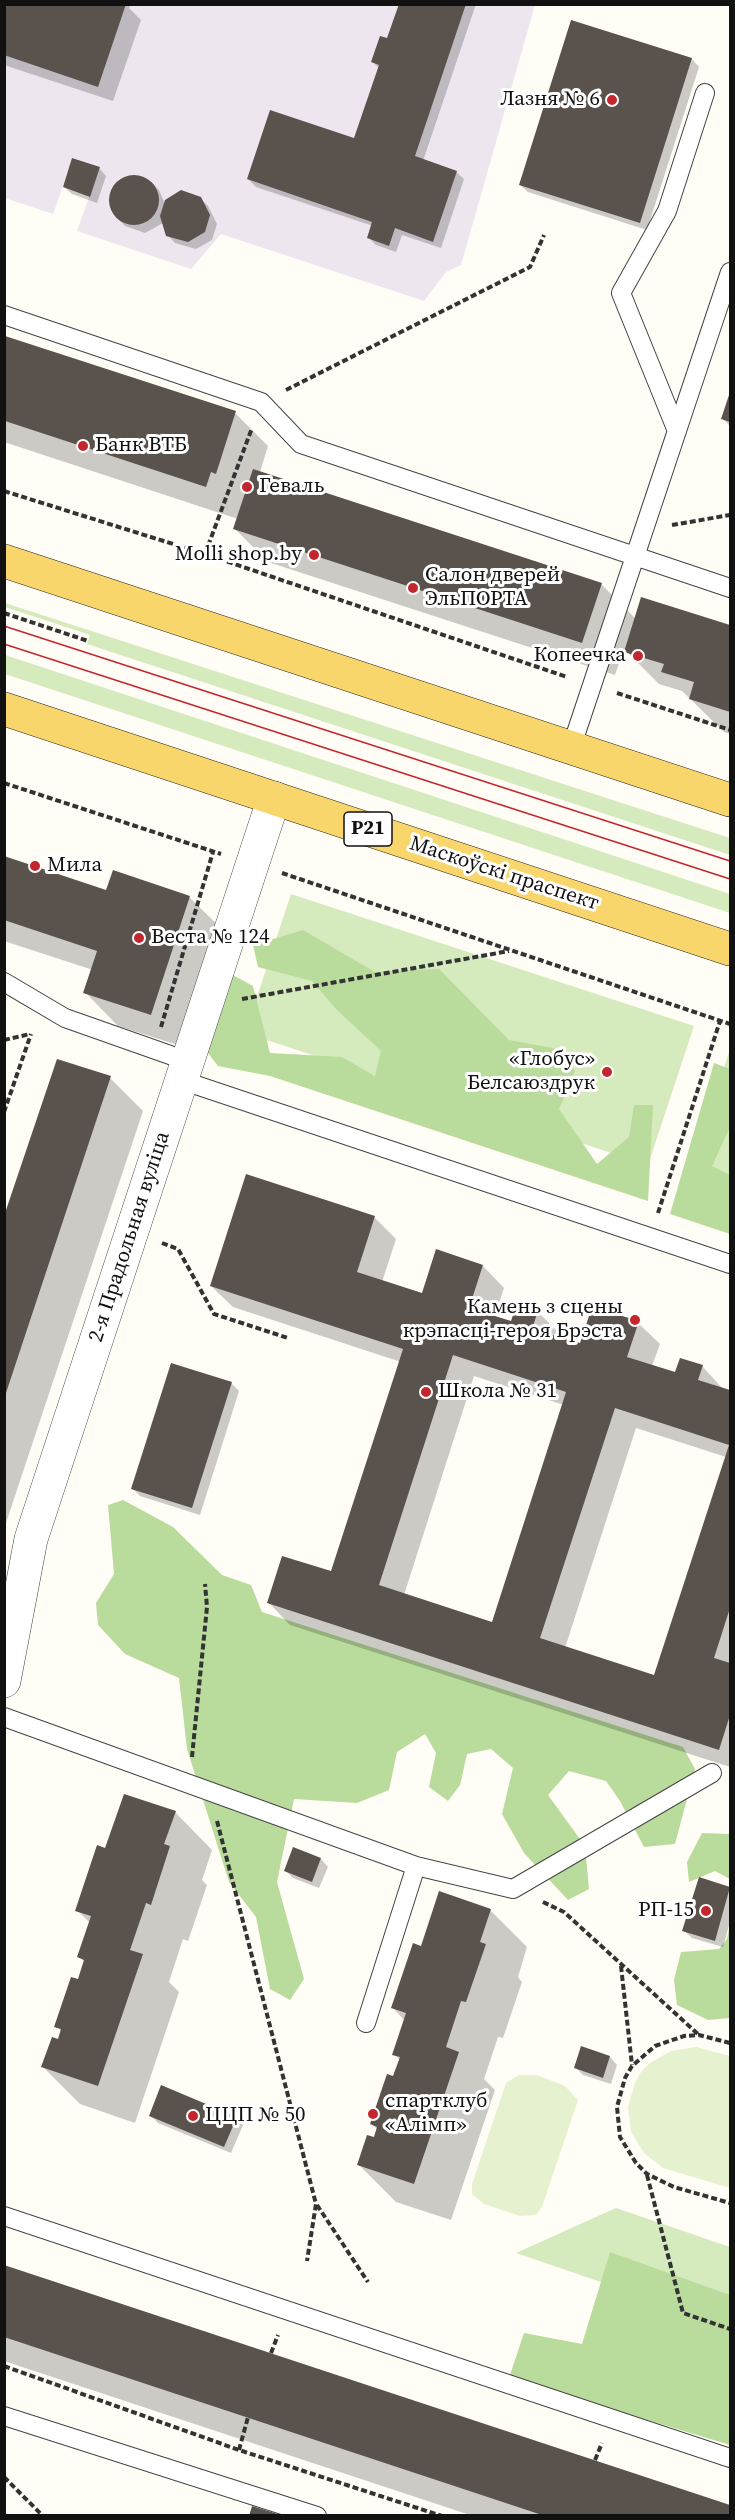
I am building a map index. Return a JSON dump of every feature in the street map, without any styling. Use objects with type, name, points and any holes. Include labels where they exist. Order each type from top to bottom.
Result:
[{"type":"main road","points":[[4,561],[730,800]]},
{"type":"main road","name":"Маскоўскі праспект","points":[[4,709],[730,949]]},
{"type":"street","name":"2-я Прадольная вуліца","points":[[6,1668],[31,1539],[274,798]]},
{"type":"lane","points":[[677,431],[621,293],[667,211],[705,93]]},
{"type":"lane","points":[[571,748],[730,272]]},
{"type":"lane","points":[[4,315],[261,402],[301,444],[730,588]]},
{"type":"lane","points":[[4,982],[65,1018],[184,1071],[730,1263]]},
{"type":"lane","points":[[4,1717],[416,1866],[513,1889],[712,1773]]},
{"type":"lane","points":[[366,2023],[416,1866]]},
{"type":"lane","points":[[4,2216],[730,2458]]},
{"type":"lane","points":[[4,2416],[317,2516]]},
{"type":"path","points":[[205,554],[261,402],[530,267],[544,235]]},
{"type":"path","points":[[4,491],[205,554],[730,730]]},
{"type":"path","points":[[644,529],[730,515]]},
{"type":"path","points":[[4,613],[88,640]]},
{"type":"path","points":[[4,783],[252,863],[730,1024]]},
{"type":"path","points":[[206,1006],[512,951]]},
{"type":"path","points":[[651,1237],[720,1021]]},
{"type":"path","points":[[4,1112],[31,1034]]},
{"type":"path","points":[[153,1239],[178,1250],[214,1314],[288,1338]]},
{"type":"path","points":[[191,1763],[207,1607],[205,1584]]},
{"type":"path","points":[[209,1791],[316,2204],[368,2282]]},
{"type":"path","points":[[513,1889],[564,1912],[699,2035]]},
{"type":"path","points":[[621,1966],[632,2066]]},
{"type":"path","points":[[730,2043],[699,2035],[669,2039],[643,2055],[632,2066],[619,2092],[617,2122],[627,2151],[647,2174],[674,2187],[730,2203]]},
{"type":"path","points":[[647,2174],[683,2313],[730,2329]]},
{"type":"path","points":[[307,2261],[316,2204]]},
{"type":"path","points":[[271,2353],[280,2328]]},
{"type":"path","points":[[4,2366],[239,2450],[442,2516]]},
{"type":"path","points":[[239,2450],[248,2417]]},
{"type":"path","points":[[595,2460],[604,2437]]},
{"type":"path","points":[[4,2478],[43,2516]]},
{"type":"shaded area","points":[[5,5],[535,5],[461,265],[446,272],[424,301],[221,234],[191,269],[77,231],[100,167],[73,158],[53,214],[5,198]]},
{"type":"green space","points":[[5,603],[730,838],[730,855],[87,644],[90,635],[5,607]]},
{"type":"green space","points":[[5,655],[730,894],[730,913],[5,674]]},
{"type":"green space","points":[[291,894],[694,1026],[648,1165],[245,1033]]},
{"type":"green space","points":[[303,930],[375,972],[439,969],[509,1040],[558,1049],[575,1071],[559,1109],[597,1164],[629,1137],[634,1105],[653,1105],[648,1201],[270,1076],[218,1066],[204,1048],[231,974],[253,986],[270,1053],[342,1057],[375,1076],[381,1051],[336,1009],[312,981],[258,967],[253,945]]},
{"type":"green space","points":[[730,1049],[730,1192],[688,1178]]},
{"type":"green space","points":[[714,1063],[730,1069],[730,1127],[712,1166],[730,1175],[730,1234],[670,1214]]},
{"type":"green space","points":[[123,1500],[173,1527],[222,1575],[251,1585],[262,1612],[683,1747],[695,1769],[675,1844],[644,1847],[620,1801],[606,1781],[569,1771],[548,1795],[585,1846],[589,1889],[568,1900],[524,1853],[502,1814],[513,1768],[491,1749],[467,1754],[460,1785],[448,1801],[429,1787],[436,1753],[425,1734],[397,1752],[389,1790],[357,1803],[294,1799],[277,1882],[304,1979],[290,2000],[270,1989],[256,1917],[229,1882],[187,1749],[179,1678],[125,1654],[98,1625],[96,1603],[114,1574],[108,1505]]},
{"type":"green space","points":[[702,1833],[730,1834],[730,1879],[715,1871],[689,1882],[687,1862]]},
{"type":"green space","points":[[730,1924],[730,2018],[708,2020],[677,2005],[674,1980],[681,1952],[719,1949],[727,1939]]},
{"type":"green space","points":[[696,2047],[730,2056],[730,2188],[663,2168],[644,2153],[631,2132],[628,2107],[641,2072],[650,2063],[671,2051]]},
{"type":"green space","points":[[519,2075],[537,2075],[565,2086],[578,2100],[542,2207],[536,2215],[520,2216],[484,2204],[472,2194],[472,2184],[506,2083]]},
{"type":"green space","points":[[616,2208],[730,2247],[730,2326],[516,2253]]},
{"type":"green space","points":[[610,2252],[730,2295],[730,2445],[509,2378],[524,2333],[582,2344]]},
{"type":"building","points":[[4,4],[126,4],[98,87],[4,55]]},
{"type":"building","points":[[399,4],[466,4],[415,156],[457,171],[433,242],[395,228],[389,246],[367,238],[372,222],[247,179],[270,110],[354,138],[379,65],[371,62],[380,36],[387,38]]},
{"type":"building","name":"Лазня № 6","points":[[571,20],[692,58],[640,223],[519,185]]},
{"type":"building","points":[[72,158],[100,167],[90,197],[63,187]]},
{"type":"building","points":[[134,175],[152,182],[159,200],[152,218],[134,225],[116,218],[109,200],[116,182]]},
{"type":"building","points":[[181,190],[201,197],[210,215],[205,232],[188,242],[166,236],[160,216],[165,200]]},
{"type":"building","points":[[5,336],[236,411],[216,474],[211,472],[206,487],[5,421]]},
{"type":"building","points":[[730,392],[730,422],[721,419]]},
{"type":"building","points":[[253,469],[602,583],[582,643],[233,529]]},
{"type":"building","points":[[641,597],[730,625],[730,712],[689,699],[694,682],[661,672],[664,664],[624,652]]},
{"type":"building","points":[[4,856],[106,890],[113,870],[190,896],[151,1015],[83,993],[97,951],[4,920]]},
{"type":"building","points":[[57,1059],[111,1076],[5,1396],[4,1216]]},
{"type":"building","points":[[246,1174],[375,1216],[357,1272],[422,1293],[436,1249],[483,1265],[469,1308],[511,1321],[517,1303],[538,1311],[532,1329],[580,1343],[592,1307],[639,1321],[627,1357],[675,1372],[680,1358],[703,1365],[698,1380],[730,1390],[730,1608],[714,1658],[730,1663],[730,1715],[719,1750],[267,1603],[282,1556],[331,1571],[403,1349],[210,1286]],"holes":[[[453,1355],[566,1392],[492,1622],[379,1585]],[[615,1408],[729,1445],[654,1675],[540,1638]]]},
{"type":"building","points":[[171,1363],[232,1382],[192,1508],[131,1489]]},
{"type":"building","points":[[124,1794],[176,1811],[164,1844],[170,1846],[151,1905],[146,1903],[130,1950],[143,1954],[98,2086],[41,2067],[52,2037],[58,2039],[61,2029],[54,2027],[71,1977],[78,1979],[84,1960],[77,1957],[91,1916],[75,1911],[97,1845],[105,1848]]},
{"type":"building","points":[[293,1847],[321,1858],[312,1882],[284,1871]]},
{"type":"building","name":"РП-15","points":[[699,1877],[730,1887],[715,1941],[682,1931]]},
{"type":"building","points":[[439,1891],[491,1909],[480,1942],[486,1944],[466,2002],[461,2001],[446,2047],[459,2052],[414,2184],[357,2165],[367,2135],[374,2137],[377,2127],[370,2124],[387,2074],[393,2076],[400,2057],[392,2055],[406,2013],[391,2008],[413,1943],[421,1946]]},
{"type":"building","points":[[581,2046],[610,2056],[603,2078],[574,2068]]},
{"type":"building","name":"ЦЦП № 50","points":[[161,2085],[237,2117],[224,2147],[149,2116]]},
{"type":"building","points":[[4,2265],[730,2505],[730,2516],[545,2516],[4,2337]]},
{"type":"building","points":[[252,2506],[281,2515],[281,2516],[249,2516]]},
{"type":"tram line","points":[[4,626],[730,861]]},
{"type":"tram line","points":[[4,644],[730,879]]},
{"type":"place","name":"Лазня № 6","points":[[612,100]]},
{"type":"place","name":"Банк ВТБ","points":[[83,446]]},
{"type":"place","name":"Геваль","points":[[247,487]]},
{"type":"place","name":"Molli shop.by","points":[[314,555]]},
{"type":"place","name":"Салон дверей ЭльПОРТА","points":[[413,588]]},
{"type":"place","name":"Копеечка","points":[[638,656]]},
{"type":"place","name":"Мила","points":[[35,866]]},
{"type":"place","name":"Веста № 124","points":[[139,938]]},
{"type":"place","name":"«Глобус» Белсаюздрук","points":[[607,1072]]},
{"type":"place","name":"Камень з сцены крэпасці-героя Брэста","points":[[635,1320]]},
{"type":"place","name":"Школа № 31","points":[[426,1392]]},
{"type":"place","name":"РП-15","points":[[706,1911]]},
{"type":"place","name":"спартклуб «Алімп»","points":[[373,2114]]},
{"type":"place","name":"ЦЦП № 50","points":[[193,2116]]}]
